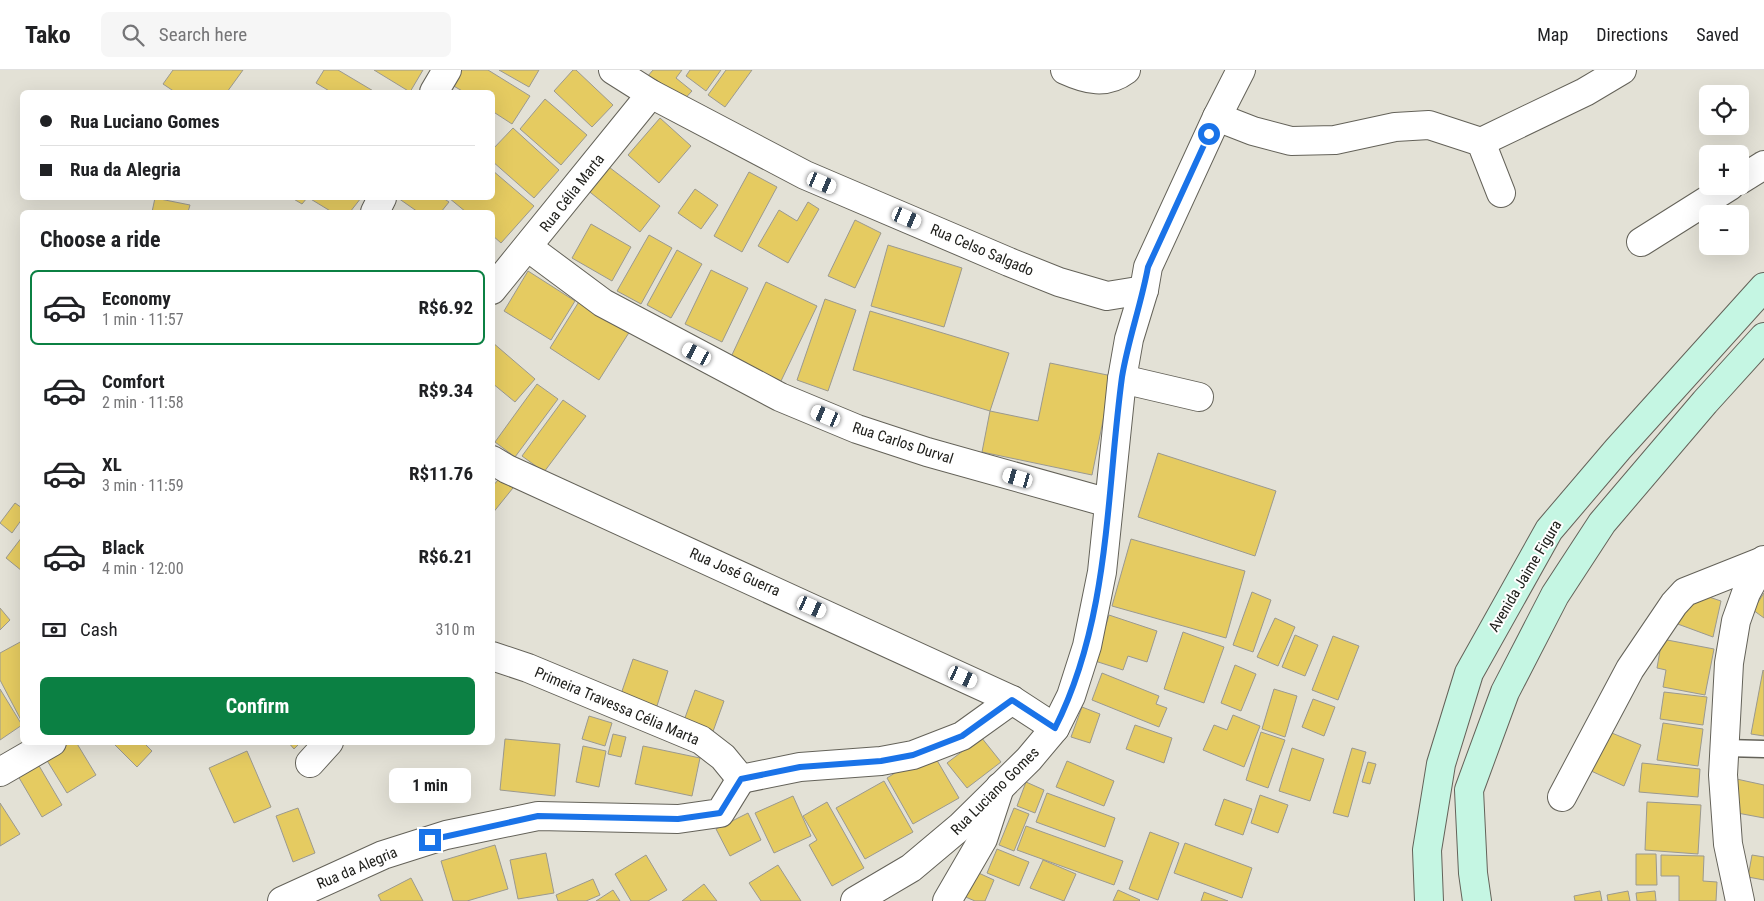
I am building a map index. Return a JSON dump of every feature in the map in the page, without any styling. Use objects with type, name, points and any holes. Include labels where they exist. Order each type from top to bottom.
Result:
[{"type":"main road","name":"Avenida Jaime Figura","points":[[1429,901],[1427,850],[1441,764],[1469,673],[1549,530],[1618,449],[1764,287]]},
{"type":"main road","points":[[1477,901],[1473,873],[1469,790],[1504,692],[1555,595],[1602,523],[1705,402],[1764,337]]},
{"type":"street","points":[[435,90],[447,70]]},
{"type":"street","name":"Rua Celso Salgado","points":[[613,70],[651,94],[806,175],[1059,282],[1107,296],[1144,290]]},
{"type":"street","points":[[1065,70],[1099,81],[1116,78],[1126,70]]},
{"type":"street","name":"Rua Luciano Gomes","points":[[856,901],[868,892],[911,868],[961,826],[1029,759],[1055,728],[1071,696],[1087,646],[1102,572],[1122,379],[1129,339],[1144,290],[1148,267],[1217,117],[1241,70]]},
{"type":"street","points":[[1217,117],[1253,131],[1291,141],[1335,140],[1395,127],[1429,125],[1481,142],[1585,92],[1622,70]]},
{"type":"street","name":"Rua Célia Marta","points":[[495,287],[529,248],[651,94]]},
{"type":"street","points":[[1481,142],[1501,193]]},
{"type":"street","points":[[1749,174],[1764,165]]},
{"type":"street","points":[[1641,242],[1716,195]]},
{"type":"street","name":"Rua Carlos Durval","points":[[529,248],[603,303],[780,396],[857,429],[927,452],[1109,504]]},
{"type":"street","points":[[1122,379],[1199,397]]},
{"type":"street","name":"Rua José Guerra","points":[[495,462],[507,469],[1012,700],[1055,728]]},
{"type":"street","points":[[1740,901],[1728,844],[1723,775],[1729,664],[1736,621],[1746,593],[1764,561]]},
{"type":"street","points":[[1562,797],[1630,670],[1674,604],[1685,592],[1764,561]]},
{"type":"street","name":"Primeira Travessa Célia Marta","points":[[495,657],[528,668],[701,740],[722,757],[741,779]]},
{"type":"street","points":[[741,779],[800,767],[881,761],[913,755],[962,736],[1012,700]]},
{"type":"street","points":[[0,772],[47,745]]},
{"type":"street","points":[[310,763],[326,745]]},
{"type":"street","name":"Rua da Alegria","points":[[282,901],[383,855],[446,835],[538,816],[678,819],[720,813],[741,779]]},
{"type":"street","points":[[947,901],[983,840],[1000,786]]},
{"type":"lane","points":[[1725,748],[1764,750]]},
{"type":"building","points":[[173,70],[243,70],[228,90],[172,90],[163,84]]},
{"type":"building","points":[[324,70],[338,70],[372,90],[328,90],[316,83]]},
{"type":"building","points":[[374,70],[423,70],[411,90],[407,90]]},
{"type":"building","points":[[461,70],[488,70],[530,96],[512,124],[495,113],[495,90],[461,90],[452,85]]},
{"type":"building","points":[[499,70],[539,70],[529,87]]},
{"type":"building","points":[[573,70],[576,70],[613,105],[592,127],[554,91]]},
{"type":"building","points":[[653,70],[682,70],[676,78],[692,91],[680,104],[647,77]]},
{"type":"building","points":[[690,70],[721,70],[706,91],[686,76]]},
{"type":"building","points":[[726,70],[752,70],[725,107],[708,95]]},
{"type":"building","points":[[545,99],[587,135],[561,165],[520,129]]},
{"type":"building","points":[[660,118],[691,146],[659,183],[628,155]]},
{"type":"building","points":[[513,128],[559,170],[534,198],[495,164],[495,147]]},
{"type":"building","points":[[605,164],[660,206],[640,232],[586,189]]},
{"type":"building","points":[[749,172],[777,187],[742,252],[714,236]]},
{"type":"building","points":[[495,173],[534,206],[501,243],[495,238],[495,210],[464,210],[451,200],[495,200]]},
{"type":"building","points":[[695,189],[718,205],[701,229],[678,213]]},
{"type":"building","points":[[155,200],[190,205],[189,210],[152,210]]},
{"type":"building","points":[[295,200],[305,200],[302,204]]},
{"type":"building","points":[[312,200],[359,200],[352,210],[329,210]]},
{"type":"building","points":[[401,200],[446,200],[449,202],[443,210],[415,210]]},
{"type":"building","points":[[808,202],[819,209],[788,263],[758,246],[779,210],[797,221]]},
{"type":"building","points":[[855,220],[881,233],[855,288],[828,276]]},
{"type":"building","points":[[591,224],[631,247],[612,281],[572,258]]},
{"type":"building","points":[[649,235],[672,248],[641,304],[617,291]]},
{"type":"building","points":[[888,245],[962,268],[944,327],[871,306]]},
{"type":"building","points":[[677,250],[702,264],[671,318],[647,305]]},
{"type":"building","points":[[711,270],[748,288],[722,342],[685,324]]},
{"type":"building","points":[[528,271],[575,301],[551,340],[504,311]]},
{"type":"building","points":[[766,282],[817,306],[781,381],[731,357]]},
{"type":"building","points":[[825,299],[856,310],[828,391],[797,380]]},
{"type":"building","points":[[580,300],[630,331],[599,380],[550,348]]},
{"type":"building","points":[[870,311],[1009,353],[990,411],[853,370]]},
{"type":"building","points":[[495,345],[535,379],[515,402],[495,385]]},
{"type":"building","points":[[1050,363],[1112,376],[1092,475],[982,452],[990,411],[1038,421]]},
{"type":"building","points":[[537,384],[558,399],[515,457],[495,442]]},
{"type":"building","points":[[563,400],[586,416],[544,472],[522,456]]},
{"type":"building","points":[[1158,453],[1276,491],[1255,556],[1138,517]]},
{"type":"building","points":[[504,473],[517,483],[495,510],[495,484]]},
{"type":"building","points":[[15,503],[20,507],[20,522],[12,533],[0,523]]},
{"type":"building","points":[[1131,539],[1245,571],[1226,638],[1112,606]]},
{"type":"building","points":[[20,540],[20,569],[6,558]]},
{"type":"building","points":[[1252,592],[1271,600],[1253,652],[1233,645]]},
{"type":"building","points":[[1697,593],[1721,601],[1713,637],[1675,623]]},
{"type":"building","points":[[1764,593],[1764,618],[1753,610]]},
{"type":"building","points":[[0,608],[10,620],[0,630]]},
{"type":"building","points":[[1109,615],[1157,631],[1147,662],[1128,656],[1123,670],[1095,661]]},
{"type":"building","points":[[1275,618],[1295,627],[1278,666],[1257,657]]},
{"type":"building","points":[[1183,632],[1224,647],[1204,703],[1164,689]]},
{"type":"building","points":[[1295,635],[1318,645],[1305,676],[1282,667]]},
{"type":"building","points":[[1333,636],[1359,646],[1338,700],[1312,690]]},
{"type":"building","points":[[1662,639],[1714,649],[1705,695],[1663,687],[1666,670],[1657,668]]},
{"type":"building","points":[[20,642],[20,718],[0,680],[0,653]]},
{"type":"building","points":[[633,659],[668,671],[656,709],[620,697]]},
{"type":"building","points":[[1235,665],[1256,674],[1241,711],[1221,703]]},
{"type":"building","points":[[1764,671],[1764,736],[1751,734]]},
{"type":"building","points":[[1102,673],[1159,696],[1156,704],[1167,708],[1159,727],[1092,700]]},
{"type":"building","points":[[0,689],[20,722],[20,726],[0,740]]},
{"type":"building","points":[[1274,689],[1297,696],[1285,737],[1262,729]]},
{"type":"building","points":[[695,690],[724,701],[711,737],[682,726]]},
{"type":"building","points":[[1664,692],[1707,697],[1703,725],[1660,719]]},
{"type":"building","points":[[1313,699],[1335,707],[1324,736],[1302,727]]},
{"type":"building","points":[[1082,707],[1100,714],[1090,743],[1071,737]]},
{"type":"building","points":[[1233,715],[1260,726],[1244,767],[1203,750],[1214,725],[1227,730]]},
{"type":"building","points":[[589,716],[612,723],[605,746],[582,739]]},
{"type":"building","points":[[1663,723],[1703,729],[1698,766],[1657,760]]},
{"type":"building","points":[[1135,725],[1172,738],[1164,763],[1126,749]]},
{"type":"building","points":[[1607,731],[1641,745],[1624,786],[1589,770]]},
{"type":"building","points":[[1261,732],[1285,740],[1268,788],[1246,780]]},
{"type":"building","points":[[613,734],[626,737],[621,757],[608,754]]},
{"type":"building","points":[[981,737],[1001,762],[967,788],[947,763]]},
{"type":"building","points":[[505,739],[560,744],[555,796],[500,790]]},
{"type":"building","points":[[57,745],[78,745],[96,775],[67,793],[43,754]]},
{"type":"building","points":[[115,745],[146,745],[152,751],[137,767]]},
{"type":"building","points":[[583,746],[606,751],[599,787],[576,782]]},
{"type":"building","points":[[643,746],[700,758],[692,796],[635,784]]},
{"type":"building","points":[[1292,748],[1324,759],[1310,801],[1279,791]]},
{"type":"building","points":[[1352,748],[1366,752],[1348,817],[1333,813]]},
{"type":"building","points":[[931,750],[959,798],[913,824],[887,778]]},
{"type":"building","points":[[247,751],[271,807],[234,823],[209,768]]},
{"type":"building","points":[[1067,761],[1114,781],[1104,806],[1056,787]]},
{"type":"building","points":[[1368,762],[1376,764],[1370,784],[1362,782]]},
{"type":"building","points":[[1642,763],[1700,769],[1698,797],[1639,792]]},
{"type":"building","points":[[38,764],[62,805],[42,817],[18,776]]},
{"type":"building","points":[[1732,778],[1764,785],[1764,818],[1732,812]]},
{"type":"building","points":[[884,781],[913,832],[865,859],[836,808]]},
{"type":"building","points":[[1026,782],[1044,790],[1035,813],[1017,806]]},
{"type":"building","points":[[1047,793],[1115,818],[1105,847],[1036,822]]},
{"type":"building","points":[[1260,795],[1288,805],[1278,833],[1251,823]]},
{"type":"building","points":[[793,796],[811,836],[774,853],[755,813]]},
{"type":"building","points":[[1224,799],[1252,809],[1243,835],[1215,825]]},
{"type":"building","points":[[827,802],[864,868],[832,886],[809,845],[817,840],[803,816]]},
{"type":"building","points":[[1647,802],[1701,805],[1698,854],[1645,850]]},
{"type":"building","points":[[0,803],[20,834],[0,846]]},
{"type":"building","points":[[298,808],[315,853],[293,862],[276,816]]},
{"type":"building","points":[[1014,808],[1029,814],[1014,851],[999,845]]},
{"type":"building","points":[[748,813],[761,840],[730,856],[716,829]]},
{"type":"building","points":[[1026,826],[1123,861],[1114,885],[1017,850]]},
{"type":"building","points":[[1150,832],[1179,843],[1158,900],[1129,889]]},
{"type":"building","points":[[1185,843],[1252,868],[1242,898],[1174,873]]},
{"type":"building","points":[[495,845],[508,889],[467,901],[453,901],[441,861]]},
{"type":"building","points":[[997,849],[1029,862],[1019,886],[987,873]]},
{"type":"building","points":[[546,853],[554,893],[518,899],[510,860]]},
{"type":"building","points":[[1636,854],[1656,854],[1657,885],[1636,885]]},
{"type":"building","points":[[646,855],[667,890],[648,901],[631,901],[615,874]]},
{"type":"building","points":[[1661,855],[1704,856],[1703,881],[1717,882],[1716,901],[1679,901],[1679,876],[1661,876]]},
{"type":"building","points":[[1752,855],[1764,857],[1764,880],[1748,877]]},
{"type":"building","points":[[1043,860],[1076,874],[1064,901],[1030,888]]},
{"type":"building","points":[[778,865],[801,901],[761,901],[749,883]]},
{"type":"building","points":[[972,870],[994,880],[985,901],[975,901],[961,895]]},
{"type":"building","points":[[411,878],[423,901],[381,901],[378,895]]},
{"type":"building","points":[[593,879],[600,895],[586,901],[558,901],[556,895]]},
{"type":"building","points":[[704,884],[717,901],[682,901]]},
{"type":"building","points":[[613,890],[620,901],[596,901]]},
{"type":"building","points":[[1118,890],[1140,900],[1113,901]]},
{"type":"building","points":[[1600,891],[1602,901],[1575,901],[1574,896]]},
{"type":"building","points":[[1628,891],[1630,901],[1608,901],[1607,895]]},
{"type":"building","points":[[1655,891],[1656,901],[1637,901],[1636,893]]},
{"type":"building","points":[[1204,892],[1228,901],[1201,901]]},
{"type":"route","points":[[430,840],[538,816],[678,819],[720,813],[741,779],[800,767],[881,761],[913,755],[962,736],[1012,700],[1055,728],[1071,696],[1087,646],[1102,572],[1122,379],[1129,339],[1144,290],[1148,267],[1209,134]]}]
